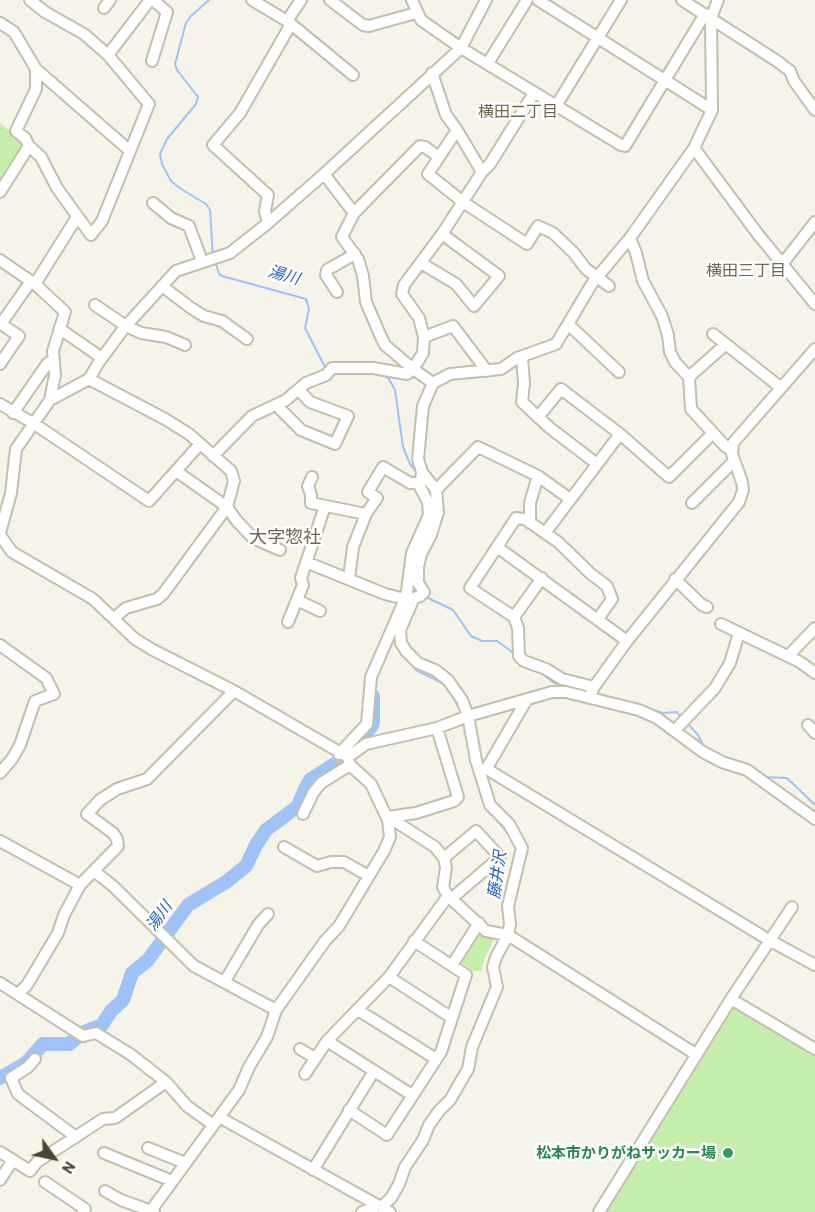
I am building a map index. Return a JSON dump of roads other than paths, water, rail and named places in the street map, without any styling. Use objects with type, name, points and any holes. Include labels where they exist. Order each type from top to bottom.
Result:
[{"type":"street","points":[[30,0],[45,12],[84,34],[108,55],[148,104],[102,220],[91,235],[57,188],[41,156],[16,131],[36,89],[36,69]]},
{"type":"street","points":[[252,0],[289,23],[353,75]]},
{"type":"street","points":[[268,223],[265,211],[268,195],[213,146],[240,113],[301,0]]},
{"type":"street","points":[[330,0],[363,25],[369,26],[417,13]]},
{"type":"street","points":[[412,0],[421,20],[461,48],[621,146],[625,146],[718,0]]},
{"type":"street","points":[[50,400],[89,379],[126,326],[176,271],[230,253],[324,174],[461,48],[486,0]]},
{"type":"street","points":[[488,63],[527,0]]},
{"type":"street","points":[[538,0],[712,110]]},
{"type":"street","points":[[556,106],[621,0]]},
{"type":"street","points":[[682,0],[790,71],[794,81],[815,110]]},
{"type":"street","points":[[108,55],[148,1],[167,12],[152,61]]},
{"type":"street","points":[[346,758],[367,724],[371,676],[405,599],[412,553],[429,515],[428,502],[420,487],[418,459],[423,406],[433,383],[450,374],[501,369],[522,357],[556,344],[596,278],[630,238],[694,148],[712,110],[708,16]]},
{"type":"street","points":[[0,24],[14,32],[36,69],[130,151]]},
{"type":"street","points":[[432,73],[446,115],[482,172]]},
{"type":"street","points":[[213,456],[252,416],[276,405],[306,383],[326,375],[332,368],[373,368],[407,374],[413,369],[423,353],[424,337],[418,318],[402,294],[404,285],[442,234],[482,172],[490,164],[534,93]]},
{"type":"street","points":[[457,130],[428,174],[463,202],[527,244],[538,225],[553,233],[573,252],[585,269],[609,286]]},
{"type":"street","points":[[0,192],[29,146]]},
{"type":"street","points":[[433,383],[385,345],[366,303],[363,276],[355,254],[342,237],[354,213],[420,146],[439,157]]},
{"type":"street","points":[[694,148],[815,304]]},
{"type":"street","points":[[324,174],[354,213]]},
{"type":"street","points":[[153,203],[171,218],[189,226],[202,261]]},
{"type":"street","points":[[0,364],[19,336],[1,324],[33,283],[78,217]]},
{"type":"street","points":[[783,263],[815,222]]},
{"type":"street","points":[[421,263],[456,284],[474,306],[499,276],[442,234]]},
{"type":"street","points":[[589,698],[594,687],[627,641],[739,502],[743,490],[733,456],[691,409],[689,377],[675,362],[670,352],[662,316],[643,281],[630,238]]},
{"type":"street","points":[[337,292],[326,275],[327,270],[355,254]]},
{"type":"street","points":[[0,260],[33,283],[65,312],[53,351],[55,375],[50,400],[16,449],[11,493],[0,534],[12,552],[93,599],[135,639],[234,691],[346,758],[371,784],[388,819],[390,837],[384,851],[339,926],[325,941],[276,1010],[267,1036],[239,1090],[152,1211],[121,1200],[105,1191]]},
{"type":"street","points":[[162,286],[191,308],[204,316],[222,321],[248,339]]},
{"type":"street","points":[[95,305],[126,326],[141,333],[166,337],[185,345]]},
{"type":"street","points":[[568,324],[619,372]]},
{"type":"street","points":[[424,337],[453,326],[487,371]]},
{"type":"street","points":[[60,329],[102,358]]},
{"type":"street","points":[[713,334],[780,387]]},
{"type":"street","points":[[689,377],[726,344]]},
{"type":"street","points":[[692,503],[733,456],[737,437],[815,349]]},
{"type":"street","points":[[522,357],[524,383],[522,402],[597,464]]},
{"type":"street","points":[[13,413],[47,364],[54,359]]},
{"type":"street","points":[[89,379],[189,434],[231,471],[234,481],[227,507],[163,594],[157,599],[126,608],[114,618]]},
{"type":"street","points":[[538,417],[561,389],[620,434],[669,477],[713,433]]},
{"type":"street","points":[[276,405],[301,430],[335,444],[348,416],[310,402],[299,390]]},
{"type":"street","points":[[0,404],[33,423],[149,501],[200,444]]},
{"type":"street","points":[[545,533],[620,434]]},
{"type":"street","points":[[436,490],[478,447],[538,476],[570,499]]},
{"type":"street","points":[[349,578],[353,547],[366,514],[377,498],[368,492],[383,467],[410,483],[421,477]]},
{"type":"street","points":[[176,471],[227,507],[253,538],[280,550]]},
{"type":"street","points":[[530,523],[530,503],[538,476]]},
{"type":"street","points":[[312,477],[308,486],[311,502],[366,514]]},
{"type":"street","points":[[362,1212],[383,1208],[391,1198],[405,1167],[423,1140],[429,1125],[450,1101],[468,1069],[472,1047],[497,987],[494,967],[510,924],[508,906],[522,848],[508,824],[490,805],[476,760],[468,716],[462,700],[448,680],[412,658],[401,643],[400,630],[414,598],[424,592],[418,583],[418,567],[421,554],[436,520],[439,502],[436,490],[421,477]]},
{"type":"street","points":[[288,622],[303,585],[301,578],[325,506]]},
{"type":"street","points":[[594,687],[562,679],[546,669],[524,661],[519,656],[518,628],[514,617],[470,588],[516,518],[530,523],[558,542],[591,574],[607,585],[612,599],[598,619]]},
{"type":"street","points":[[497,547],[627,641]]},
{"type":"street","points":[[306,562],[385,594],[405,599]]},
{"type":"street","points":[[514,617],[542,578]]},
{"type":"street","points":[[675,579],[707,607]]},
{"type":"street","points":[[297,600],[320,610]]},
{"type":"street","points":[[721,624],[788,656],[815,673]]},
{"type":"street","points":[[788,656],[815,628]]},
{"type":"street","points":[[675,730],[715,688],[730,663],[739,633]]},
{"type":"street","points":[[0,645],[46,678],[54,694],[35,701],[20,745],[0,773]]},
{"type":"street","points":[[18,994],[27,986],[58,933],[64,915],[80,885],[118,846],[113,833],[87,814],[100,800],[117,789],[147,779],[234,691]]},
{"type":"street","points":[[303,814],[313,793],[321,783],[346,758],[366,744],[437,728],[468,716],[552,692],[566,692],[639,710],[657,718],[703,752],[722,762],[747,770],[815,819]]},
{"type":"street","points":[[526,701],[488,766],[490,771],[815,965]]},
{"type":"street","points":[[388,819],[416,813],[454,801],[458,797],[437,728]]},
{"type":"street","points":[[388,819],[435,847],[444,858],[446,868],[443,887],[449,898],[486,931],[504,935],[697,1055]]},
{"type":"street","points":[[305,1074],[327,1041],[389,977],[414,940],[449,898],[500,857],[476,831],[444,858]]},
{"type":"street","points":[[0,841],[80,885]]},
{"type":"street","points":[[284,847],[317,866],[331,862],[345,862],[369,876]]},
{"type":"street","points":[[94,871],[113,886],[194,966],[276,1010]]},
{"type":"street","points":[[598,1212],[731,999],[792,907]]},
{"type":"street","points":[[225,981],[258,925],[268,914]]},
{"type":"street","points":[[452,965],[479,924]]},
{"type":"street","points":[[349,1110],[387,1135],[441,1052],[466,975],[414,940]]},
{"type":"street","points":[[389,977],[452,1018]]},
{"type":"street","points":[[0,983],[82,1036],[96,1033],[114,1043],[166,1082],[187,1106],[383,1208]]},
{"type":"street","points":[[731,999],[815,1049]]},
{"type":"street","points":[[358,1010],[436,1059]]},
{"type":"street","points":[[327,1041],[412,1095]]},
{"type":"street","points":[[300,1049],[315,1058]]},
{"type":"street","points":[[35,1059],[28,1067],[10,1078],[18,1094],[76,1137]]},
{"type":"street","points":[[313,1170],[374,1071]]},
{"type":"street","points":[[0,1152],[30,1171],[37,1162],[103,1119],[115,1118],[166,1082]]},
{"type":"street","points":[[148,1148],[185,1163]]},
{"type":"street","points":[[104,1153],[172,1181]]},
{"type":"street","points":[[0,1180],[13,1160]]},
{"type":"street","points":[[45,1182],[85,1209],[83,1212]]},
{"type":"waterway","name":"湯川","points":[[209,0],[186,23],[175,64],[198,97],[196,104],[167,139],[160,154],[162,164],[171,181],[206,204],[210,210],[213,256]]},
{"type":"waterway","name":"湯川","points":[[215,261],[219,274],[222,276],[306,299],[309,309],[305,328],[326,369]]},
{"type":"waterway","name":"湯川","points":[[334,373],[355,373]]},
{"type":"waterway","name":"湯川","points":[[382,374],[389,379],[395,390],[403,447],[410,464],[419,475]]},
{"type":"waterway","name":"湯川","points":[[414,583],[414,591],[418,593]]},
{"type":"waterway","points":[[426,597],[453,610],[471,636],[482,641],[497,641],[515,654]]},
{"type":"waterway","name":"藤井沢","points":[[409,661],[416,670],[444,684]]},
{"type":"waterway","points":[[540,672],[554,683],[564,685]]},
{"type":"waterway","points":[[572,687],[587,691]]},
{"type":"waterway","name":"湯川","points":[[352,749],[371,727],[373,696]]},
{"type":"waterway","name":"藤井沢","points":[[454,698],[461,712]]},
{"type":"waterway","points":[[647,708],[663,713],[677,712],[681,717]]},
{"type":"waterway","points":[[687,723],[698,735],[704,747]]},
{"type":"waterway","name":"湯川","points":[[0,1078],[26,1063],[43,1044],[69,1044],[84,1032],[102,1025],[111,1011],[123,1000],[132,973],[148,960],[188,905],[226,882],[246,866],[266,830],[298,806],[310,780],[341,760]]},
{"type":"waterway","points":[[765,777],[787,778],[815,805]]},
{"type":"waterway","name":"藤井沢","points":[[490,812],[507,832]]},
{"type":"waterway","name":"藤井沢","points":[[504,900],[515,856]]},
{"type":"waterway","name":"藤井沢","points":[[503,912],[505,927]]},
{"type":"waterway","name":"藤井沢","points":[[489,967],[490,958],[497,945]]},
{"type":"place","name":"松本市かりがねサッカー場","points":[[728,1153]]},
{"type":"district","name":"横田二丁目","points":[[518,112]]},
{"type":"district","name":"横田三丁目","points":[[746,271]]},
{"type":"district","name":"大字惣社","points":[[285,537]]}]
